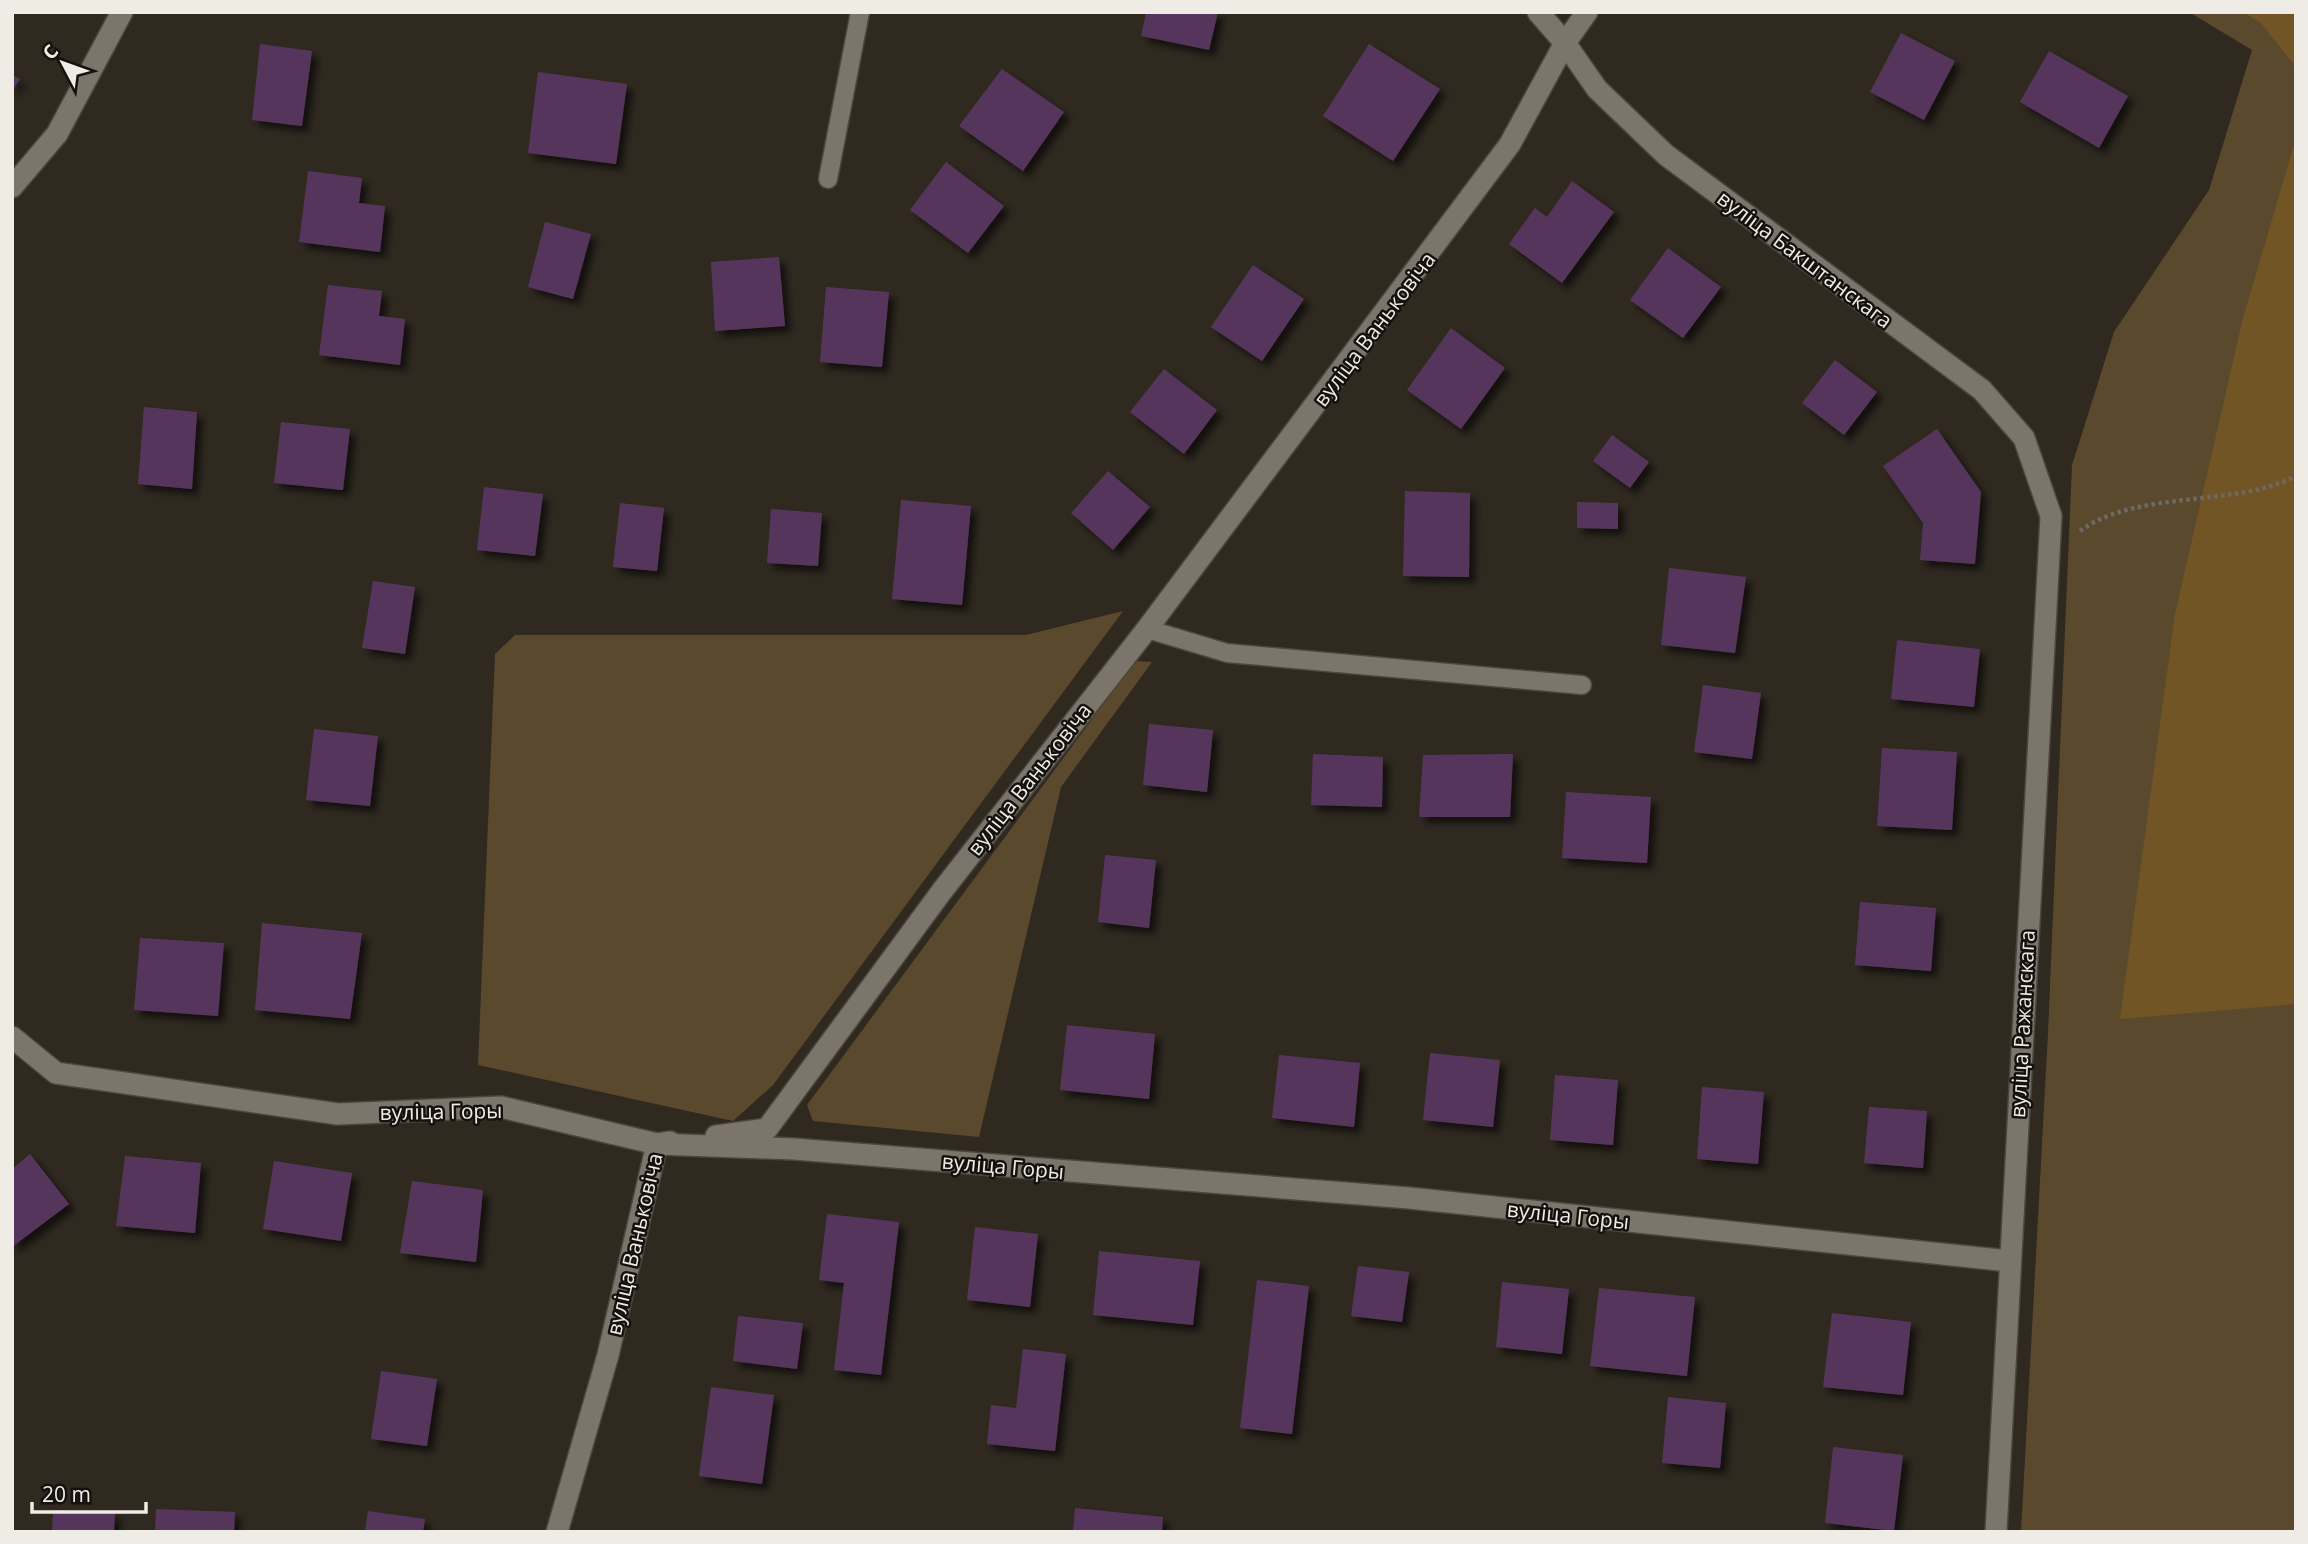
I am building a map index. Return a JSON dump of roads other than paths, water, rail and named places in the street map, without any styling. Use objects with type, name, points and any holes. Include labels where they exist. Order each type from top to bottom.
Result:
[{"type":"street","points":[[12,187],[57,134],[122,12]]},
{"type":"street","name":"вуліца Бакштанскага","points":[[1538,12],[1565,43],[1597,89],[1666,155],[1982,390],[2024,438],[2051,516]]},
{"type":"street","name":"вуліца Ваньковіча","points":[[557,1532],[608,1356],[657,1144],[767,1129],[942,891],[1147,629],[1510,144],[1565,43],[1587,12]]},
{"type":"street","name":"вуліца Ражанскага","points":[[1996,1532],[2051,516]]},
{"type":"street","name":"вуліца Горы","points":[[12,1037],[56,1073],[338,1114],[501,1107],[657,1144],[794,1149],[1409,1198],[2009,1261]]},
{"type":"lane","points":[[828,179],[860,12]]},
{"type":"lane","points":[[1147,629],[1227,653],[1582,685]]}]
